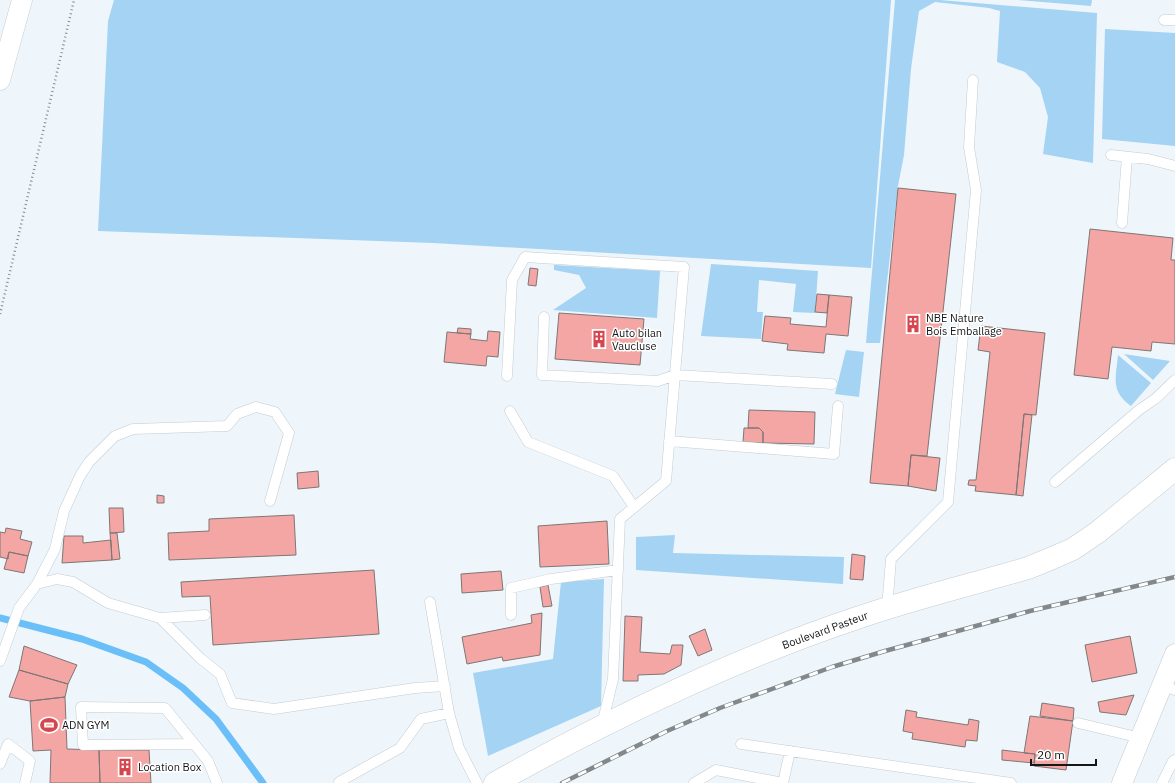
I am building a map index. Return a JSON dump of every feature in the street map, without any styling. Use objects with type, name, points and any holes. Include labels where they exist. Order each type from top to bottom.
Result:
[{"type":"street","points":[[0,80],[22,0]]},
{"type":"street","name":"Boulevard Pasteur","points":[[495,783],[602,725],[658,698],[756,655],[855,618],[1028,568],[1050,560],[1073,549],[1165,486],[1175,470]]},
{"type":"street","points":[[1122,783],[1141,738],[1169,688],[1175,654]]},
{"type":"lane","points":[[1164,20],[1175,20]]},
{"type":"lane","points":[[887,609],[891,559],[948,502],[976,190],[969,147],[973,80]]},
{"type":"lane","points":[[1110,155],[1148,159],[1175,166]]},
{"type":"lane","points":[[1122,223],[1127,157]]},
{"type":"lane","points":[[507,376],[512,280],[525,258],[684,266],[666,481],[620,519],[613,679],[602,725]]},
{"type":"lane","points":[[544,317],[542,375],[658,381],[675,375],[832,384]]},
{"type":"lane","points":[[1056,482],[1138,410],[1156,399],[1175,380]]},
{"type":"lane","points":[[669,441],[834,454],[838,406]]},
{"type":"lane","points":[[0,661],[20,608],[37,584],[55,549],[64,511],[83,471],[89,462],[115,436],[133,429],[226,426],[237,414],[256,407],[275,412],[289,433],[270,501]]},
{"type":"lane","points":[[510,411],[528,442],[613,476],[634,507]]},
{"type":"lane","points":[[511,615],[511,588],[551,579],[618,570]]},
{"type":"lane","points":[[37,584],[57,579],[73,582],[108,603],[160,618],[205,616]]},
{"type":"lane","points":[[430,602],[449,713],[459,748],[478,783]]},
{"type":"lane","points":[[160,618],[200,658],[220,674],[232,703],[274,709],[415,688],[445,686]]},
{"type":"lane","points":[[194,744],[83,745],[81,707],[165,708],[208,761],[217,783]]},
{"type":"lane","points":[[338,782],[400,748],[421,719],[449,713]]},
{"type":"lane","points":[[1078,723],[1141,738]]},
{"type":"lane","points":[[0,764],[8,744],[30,761],[25,783]]},
{"type":"lane","points":[[741,744],[1012,783]]},
{"type":"lane","points":[[694,783],[716,770],[783,783],[790,751]]},
{"type":"lane","points":[[1162,783],[1173,761],[1175,760]]},
{"type":"path","points":[[0,314],[74,0]]},
{"type":"shaded area","points":[[114,0],[891,0],[871,268],[433,243],[98,231],[108,21]]},
{"type":"shaded area","points":[[895,0],[940,0],[1097,13],[1093,163],[1043,154],[1048,117],[1040,88],[1025,72],[997,62],[1000,11],[989,8],[935,2],[919,11],[911,69],[904,155],[898,186],[880,343],[866,343]]},
{"type":"shaded area","points":[[1018,0],[1092,0],[1091,6]]},
{"type":"shaded area","points":[[1105,29],[1175,33],[1175,146],[1102,139]]},
{"type":"shaded area","points":[[711,264],[818,271],[815,313],[793,312],[796,284],[759,280],[757,312],[763,312],[761,339],[701,336]]},
{"type":"shaded area","points":[[554,265],[660,271],[657,318],[553,310],[586,288],[579,275],[554,270]]},
{"type":"shaded area","points":[[846,350],[864,352],[859,397],[835,394]]},
{"type":"shaded area","points":[[1124,354],[1170,361],[1153,380]]},
{"type":"shaded area","points":[[1118,355],[1151,383],[1131,406],[1124,400],[1117,389],[1116,377]]},
{"type":"shaded area","points":[[675,535],[673,553],[844,557],[843,584],[636,570],[636,537]]},
{"type":"shaded area","points":[[604,579],[601,706],[488,756],[473,673],[553,659],[561,582]]},
{"type":"building","name":"NBE Nature Bois Emballage","points":[[898,188],[956,194],[927,456],[911,455],[908,486],[870,483]]},
{"type":"building","points":[[1090,229],[1173,238],[1171,260],[1175,260],[1175,344],[1152,342],[1151,351],[1112,347],[1108,379],[1074,375]]},
{"type":"building","points":[[530,268],[538,269],[536,286],[528,285]]},
{"type":"building","points":[[817,294],[829,295],[827,313],[815,312]]},
{"type":"building","points":[[829,295],[852,297],[848,336],[826,334],[824,353],[787,350],[788,344],[762,341],[765,316],[791,318],[790,324],[826,327]]},
{"type":"building","name":"Auto bilan Vaucluse","points":[[559,313],[644,319],[640,365],[555,359]]},
{"type":"building","points":[[981,326],[1045,333],[1036,415],[1024,414],[1016,495],[975,491],[976,486],[968,485],[969,480],[976,480],[990,352],[978,350]]},
{"type":"building","points":[[458,328],[471,329],[471,334],[457,333]]},
{"type":"building","points":[[488,331],[500,332],[498,357],[487,356],[486,366],[444,362],[447,332],[471,334],[470,339],[487,341]]},
{"type":"building","points":[[749,410],[815,412],[814,444],[763,443],[763,432],[759,428],[748,428]]},
{"type":"building","points":[[1024,414],[1032,415],[1023,496],[1016,495]]},
{"type":"building","points":[[744,428],[759,428],[763,432],[763,443],[743,442]]},
{"type":"building","points":[[911,455],[940,458],[936,491],[908,486]]},
{"type":"building","points":[[318,471],[319,487],[298,489],[297,473]]},
{"type":"building","points":[[157,495],[164,496],[164,503],[157,503]]},
{"type":"building","points":[[109,508],[123,508],[124,532],[110,533]]},
{"type":"building","points":[[294,515],[296,555],[169,560],[168,533],[209,531],[209,519]]},
{"type":"building","points":[[607,521],[609,564],[540,567],[538,526]]},
{"type":"building","points":[[6,528],[22,531],[20,539],[32,542],[28,556],[9,552],[8,559],[0,557],[0,532],[5,533]]},
{"type":"building","points":[[110,533],[117,533],[120,559],[112,560]]},
{"type":"building","points":[[64,536],[83,536],[83,543],[111,540],[112,560],[62,563]]},
{"type":"building","points":[[9,552],[28,556],[24,573],[4,569]]},
{"type":"building","points":[[852,554],[865,556],[863,580],[850,579]]},
{"type":"building","points":[[374,570],[379,634],[213,645],[210,596],[182,597],[181,582]]},
{"type":"building","points":[[501,571],[503,590],[462,593],[461,574]]},
{"type":"building","points":[[548,585],[552,606],[543,607],[540,587]]},
{"type":"building","points":[[542,613],[540,655],[503,661],[502,657],[467,664],[462,637],[532,623],[531,615]]},
{"type":"building","points":[[625,616],[642,617],[640,652],[670,654],[672,645],[683,645],[681,665],[664,674],[638,675],[638,681],[623,681]]},
{"type":"building","points":[[705,629],[712,650],[698,656],[689,636]]},
{"type":"building","points":[[1130,636],[1137,673],[1092,682],[1085,645]]},
{"type":"building","points":[[24,646],[77,665],[68,684],[19,670]]},
{"type":"building","points":[[19,670],[68,684],[65,697],[30,701],[9,697]]},
{"type":"building","points":[[1134,695],[1126,715],[1100,712],[1098,702]]},
{"type":"building","name":"ADN GYM","points":[[65,697],[67,749],[99,750],[100,783],[50,783],[51,750],[33,751],[30,701]]},
{"type":"building","points":[[1042,703],[1074,708],[1073,721],[1040,716]]},
{"type":"building","points":[[906,710],[917,712],[916,717],[968,725],[969,719],[979,721],[977,741],[966,740],[965,747],[912,739],[913,733],[903,731]]},
{"type":"building","points":[[1030,716],[1073,721],[1066,770],[1034,766],[1035,754],[1024,753]]},
{"type":"building","name":"Location Box","points":[[99,750],[149,750],[151,783],[100,783]]},
{"type":"building","points":[[1002,750],[1035,754],[1034,763],[1002,760]]},
{"type":"waterway","points":[[0,618],[82,639],[146,662],[183,688],[216,719],[263,783]]},
{"type":"railway","points":[[562,783],[667,731],[720,708],[832,667],[1030,611],[1175,577]]},
{"type":"place","name":"NBE Nature Bois Emballage","points":[[913,324]]},
{"type":"place","name":"Auto bilan Vaucluse","points":[[599,339]]},
{"type":"place","name":"ADN GYM","points":[[49,725]]},
{"type":"place","name":"Location Box","points":[[125,767]]}]
